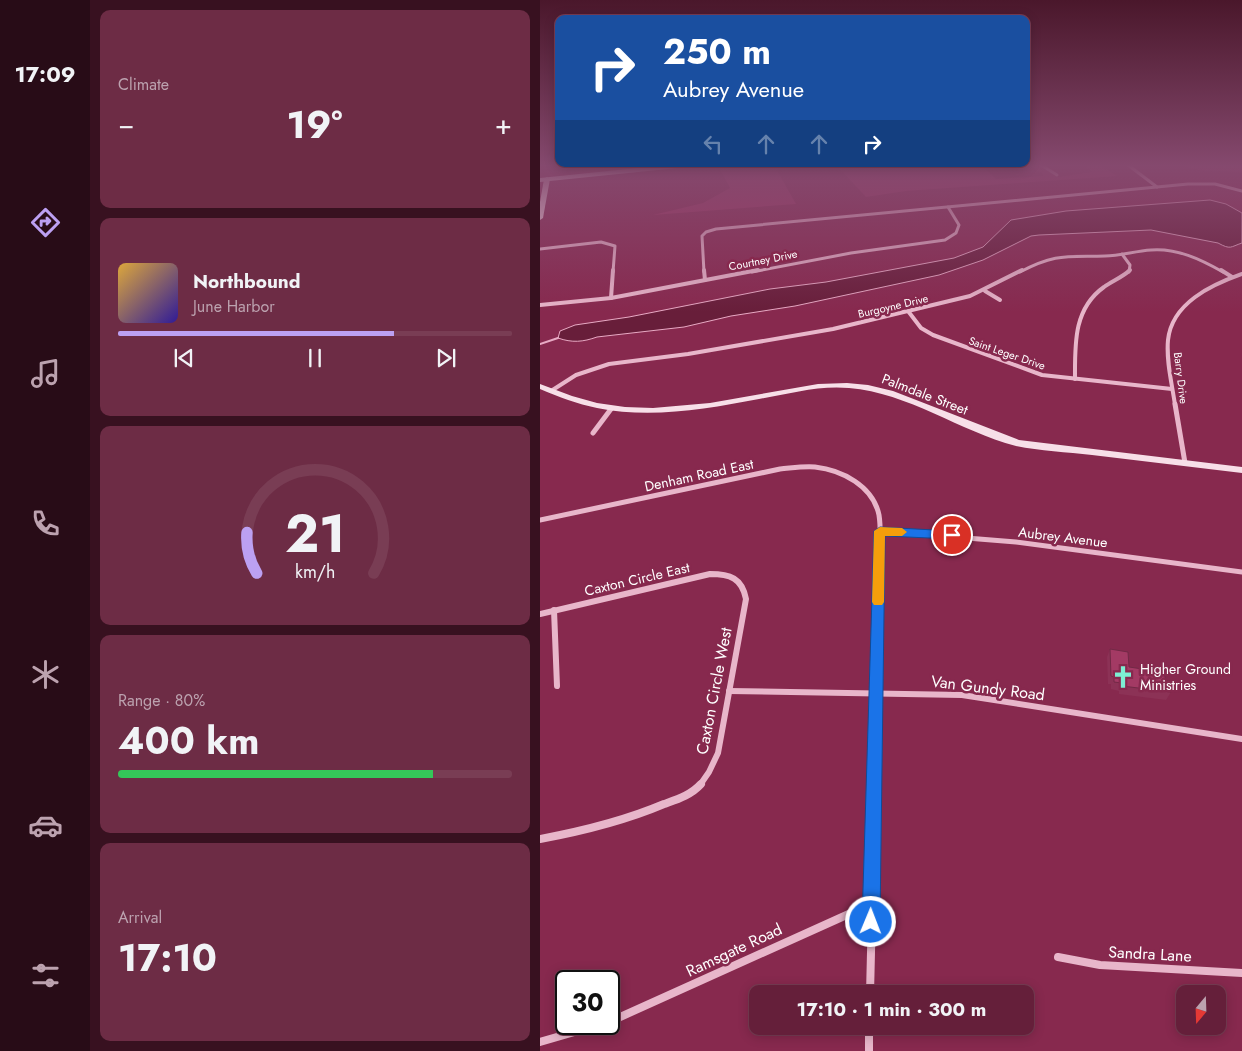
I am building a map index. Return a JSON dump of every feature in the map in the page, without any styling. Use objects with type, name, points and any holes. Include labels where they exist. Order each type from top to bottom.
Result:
[{"type":"street","points":[[705,280],[702,236],[706,232],[726,228],[874,214]]},
{"type":"street","name":"Courtney Drive","points":[[540,305],[611,298],[851,253],[945,240],[955,235],[959,229],[952,214]]},
{"type":"street","points":[[540,250],[601,242],[612,244],[616,248],[611,298]]},
{"type":"street","name":"Burgoyne Drive","points":[[551,391],[576,375],[609,364],[688,354],[814,332],[985,291],[1048,259],[1063,256],[1122,254],[1149,250],[1178,252],[1199,258],[1232,277]]},
{"type":"street","points":[[1075,379],[1075,336],[1079,317],[1094,295],[1130,271],[1130,265],[1122,254]]},
{"type":"street","name":"Barry Drive","points":[[1185,463],[1168,356],[1170,332],[1175,320],[1186,305],[1203,291],[1242,274]]},
{"type":"street","points":[[985,291],[1000,300]]},
{"type":"street","name":"Saint Leger Drive","points":[[908,311],[921,328],[933,336],[1042,375],[1172,389]]},
{"type":"street","name":"Palmdale Street","points":[[540,386],[566,398],[610,409],[643,411],[684,410],[823,386],[858,386],[894,395],[995,436],[1018,443],[1242,470]]},
{"type":"street","points":[[593,433],[610,409]]},
{"type":"street","name":"Denham Road East","points":[[540,520],[780,469],[817,467],[840,473],[860,485],[874,502],[879,513],[880,531]]},
{"type":"street","points":[[870,985],[880,531]]},
{"type":"street","name":"Aubrey Avenue","points":[[880,531],[936,533],[974,537],[1242,572]]},
{"type":"street","name":"Caxton Circle East","points":[[540,614],[710,574],[721,573],[739,581]]},
{"type":"street","name":"Caxton Circle West","points":[[540,839],[589,830],[639,816],[684,796],[695,789],[712,768],[718,753],[746,599],[745,589],[739,581]]},
{"type":"street","points":[[554,610],[556,686]]},
{"type":"street","name":"Van Gundy Road","points":[[729,691],[876,692],[962,695],[1242,739]]},
{"type":"street","name":"Ramsgate Road","points":[[620,1017],[871,904]]},
{"type":"street","name":"Sandra Lane","points":[[1058,957],[1100,965],[1242,973]]},
{"type":"street","points":[[540,1042],[564,1035]]},
{"type":"street","points":[[869,1035],[869,1051]]},
{"type":"shaded area","points":[[1047,214],[1242,214],[1242,243],[1233,247],[1226,247],[1218,243],[1151,230],[1031,236],[983,260],[939,275],[795,306],[731,316],[684,327],[578,341],[558,338],[560,331],[575,325],[629,317],[770,289],[826,282],[954,258],[983,247],[1011,220]]},
{"type":"building","points":[[1110,649],[1128,652],[1129,667],[1156,671],[1157,674],[1165,676],[1165,680],[1170,681],[1171,692],[1122,686],[1122,683],[1114,682],[1114,677],[1111,676]]},
{"type":"waterway","points":[[540,344],[558,338]]},
{"type":"slow traffic","points":[[878,602],[880,531],[902,532]]},
{"type":"place","name":"Higher Ground Ministries","points":[[1123,677]]},
{"type":"route","points":[[871,922],[880,531],[952,535]]}]
